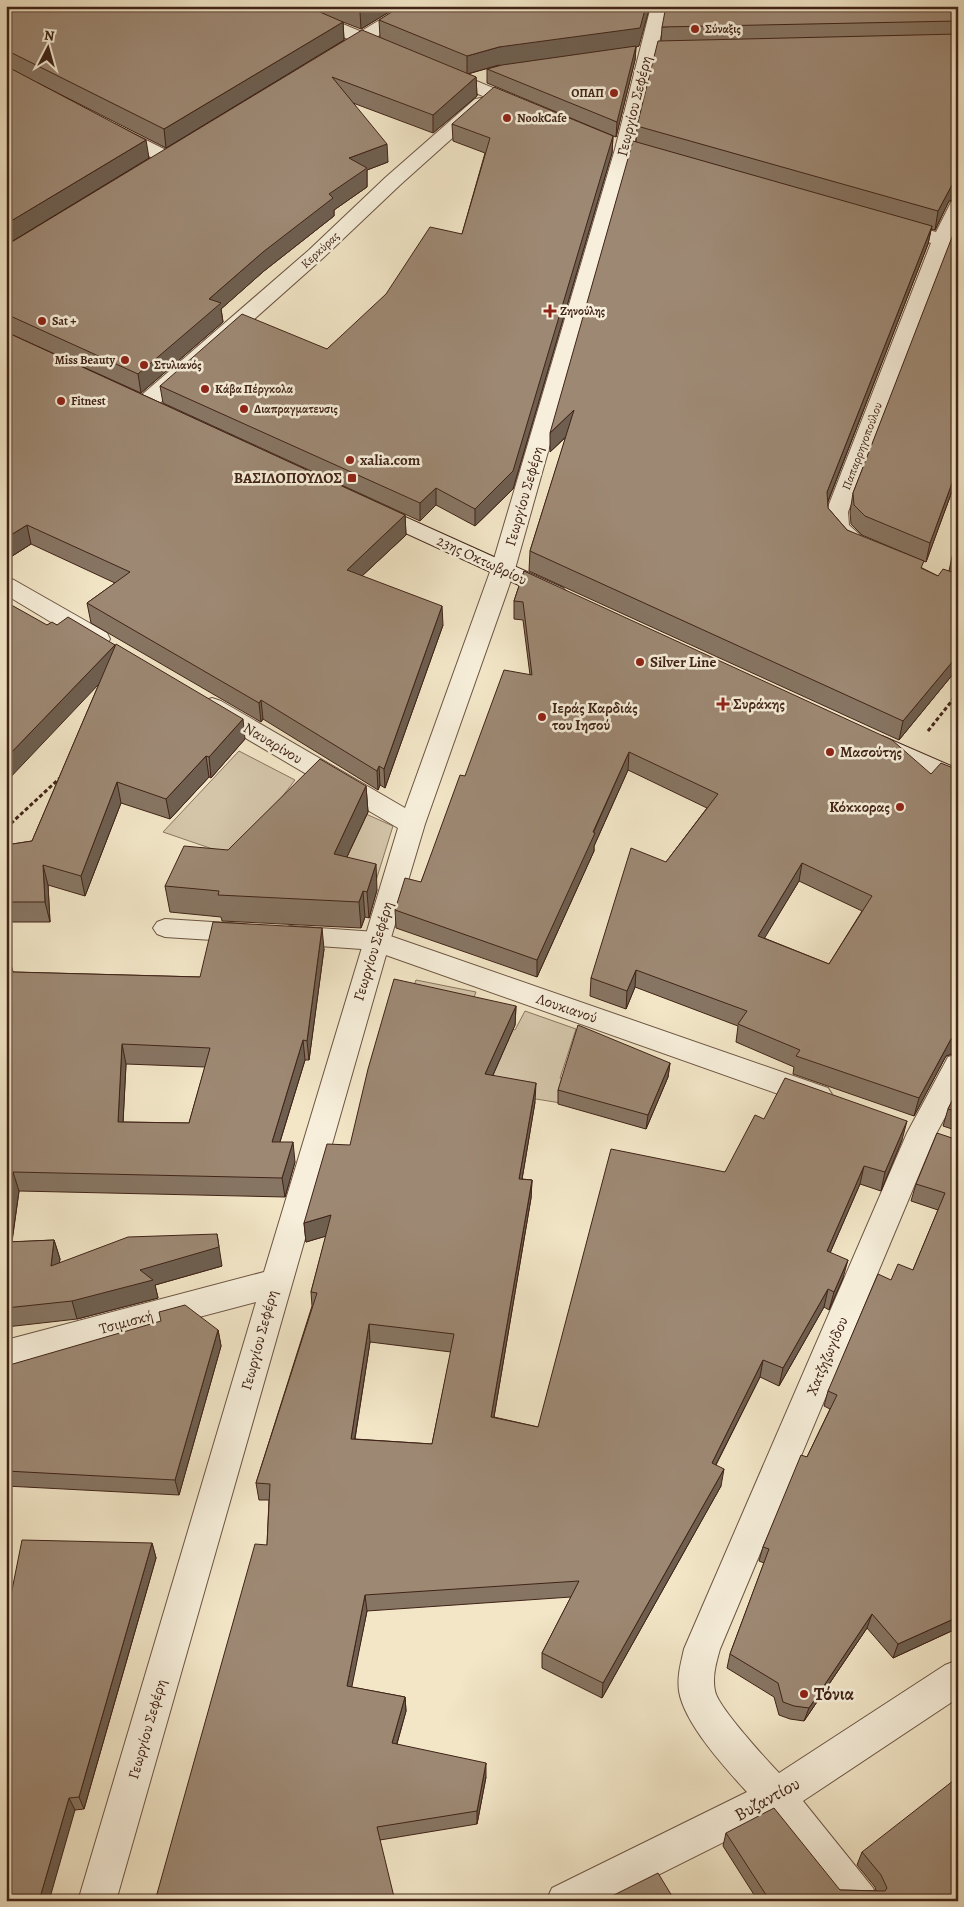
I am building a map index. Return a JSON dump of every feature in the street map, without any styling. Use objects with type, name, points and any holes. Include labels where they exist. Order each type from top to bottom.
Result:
[{"type":"street","points":[[285,6],[403,56]]},
{"type":"street","points":[[328,59],[415,6]]},
{"type":"street","name":"Γεωργίου Σεφέρη","points":[[97,1901],[235,1429],[275,1283],[376,941],[412,824],[503,569],[624,148],[660,6]]},
{"type":"street","points":[[430,67],[466,82],[491,84],[536,112]]},
{"type":"street","name":"Κερκύρας","points":[[145,404],[316,254],[491,84]]},
{"type":"street","points":[[97,121],[167,158]]},
{"type":"street","points":[[150,168],[184,148]]},
{"type":"street","name":"Παπαρρηγοπούλου","points":[[879,553],[853,542],[838,527],[836,512],[950,242],[958,206]]},
{"type":"street","points":[[876,221],[950,242]]},
{"type":"street","name":"23ης Οκτωβρίου","points":[[351,499],[575,603]]},
{"type":"street","points":[[6,585],[116,650]]},
{"type":"street","name":"Ναυαρίνου","points":[[191,694],[412,824]]},
{"type":"street","points":[[862,736],[958,780]]},
{"type":"street","name":"Λουκιανού","points":[[376,941],[840,1104]]},
{"type":"street","name":"Χατζηζωγίδου","points":[[860,1901],[776,1797],[736,1753],[702,1706],[697,1691],[697,1676],[702,1649],[922,1133],[958,1065]]},
{"type":"street","name":"Τσιμισκή","points":[[6,1354],[275,1283]]},
{"type":"street","name":"Βυζαντίου","points":[[565,1901],[776,1797],[958,1677]]},
{"type":"lane","name":"Λουκιανού","points":[[165,928],[376,941]]},
{"type":"path","points":[[907,757],[958,693]]},
{"type":"path","points":[[6,828],[64,774]]},
{"type":"shaded area","points":[[239,751],[295,780],[236,857],[163,832]]},
{"type":"shaded area","points":[[298,784],[393,826],[374,887],[284,866]]},
{"type":"shaded area","points":[[416,980],[476,992],[468,1013],[409,999]]},
{"type":"shaded area","points":[[525,1011],[576,1029],[560,1078],[576,1084],[567,1104],[480,1090],[492,1023],[515,1030]]},
{"type":"building","points":[[6,6],[306,6],[343,22],[164,129],[6,50]]},
{"type":"building","points":[[347,6],[369,6],[360,12]]},
{"type":"building","points":[[401,6],[646,6],[640,28],[499,47],[467,56],[379,20]]},
{"type":"building","points":[[666,6],[958,6],[958,21],[662,27]]},
{"type":"building","points":[[362,30],[476,77],[433,115],[332,77],[387,144],[349,158],[367,168],[329,194],[333,198],[263,252],[209,299],[221,303],[138,374],[6,314],[6,244]]},
{"type":"building","points":[[958,34],[958,181],[953,183],[938,211],[637,126],[658,41]]},
{"type":"building","points":[[636,46],[617,122],[487,69],[502,65]]},
{"type":"building","points":[[6,66],[146,140],[6,224]]},
{"type":"building","points":[[494,87],[613,136],[513,471],[475,509],[436,488],[420,503],[160,386],[242,314],[327,349],[386,294],[430,227],[462,234],[490,138],[452,124]]},
{"type":"building","points":[[633,141],[932,226],[827,492],[828,508],[847,530],[924,561],[921,568],[938,576],[943,569],[958,574],[958,655],[903,721],[530,551],[574,410],[550,433]]},
{"type":"building","points":[[954,232],[958,232],[958,467],[930,543],[865,516],[854,505],[853,493]]},
{"type":"building","points":[[6,332],[405,515],[347,570],[442,606],[384,769],[379,766],[377,771],[261,700],[259,703],[87,603],[130,572],[27,525],[6,538]]},
{"type":"building","points":[[958,545],[958,554],[953,552]]},
{"type":"building","points":[[524,571],[892,740],[931,774],[941,763],[958,770],[958,1036],[951,1039],[919,1098],[796,1056],[800,1050],[738,1024],[747,1011],[636,970],[627,991],[591,978],[631,848],[666,862],[718,794],[629,752],[593,832],[595,833],[537,960],[395,910],[405,878],[421,882],[460,775],[465,776],[504,670],[532,675],[523,602],[514,601]],"holes":[[[802,863],[872,896],[829,964],[758,936]]]},
{"type":"building","points":[[6,602],[47,625],[52,622],[57,625],[68,617],[115,645],[6,758]]},
{"type":"building","points":[[116,644],[243,719],[209,757],[206,756],[166,799],[117,782],[81,876],[43,865],[45,902],[6,902],[6,845],[32,841]]},
{"type":"building","points":[[320,759],[366,786],[334,854],[376,864],[367,892],[363,891],[359,902],[218,895],[219,891],[165,886],[184,846],[228,850]]},
{"type":"building","points":[[213,922],[322,928],[307,1041],[303,1040],[272,1142],[293,1142],[282,1178],[13,1172],[6,1218],[6,947],[13,972],[200,977]],"holes":[[[122,1044],[210,1048],[189,1123],[118,1122]]]},
{"type":"building","points":[[394,979],[516,1006],[485,1074],[536,1083],[519,1179],[532,1180],[491,1417],[538,1427],[611,1149],[725,1172],[755,1115],[764,1119],[785,1078],[907,1121],[885,1172],[864,1166],[827,1251],[848,1260],[834,1292],[828,1289],[783,1368],[763,1360],[712,1463],[724,1469],[603,1683],[542,1653],[579,1581],[365,1595],[347,1686],[405,1697],[392,1743],[486,1763],[477,1811],[377,1827],[395,1901],[155,1901],[255,1544],[267,1545],[270,1484],[256,1483],[317,1293],[311,1292],[331,1215],[304,1223],[327,1144],[350,1145],[368,1069]],"holes":[[[369,1324],[454,1334],[432,1444],[351,1439]]]},
{"type":"building","points":[[578,1025],[670,1063],[648,1115],[558,1090]]},
{"type":"building","points":[[958,1089],[958,1112],[948,1109]]},
{"type":"building","points":[[937,1133],[958,1140],[958,1617],[898,1644],[872,1614],[809,1708],[794,1706],[783,1702],[778,1683],[730,1654],[769,1549],[763,1547],[801,1455],[807,1457],[837,1395],[828,1391],[878,1274],[891,1280],[898,1264],[913,1270],[945,1193],[916,1184]]},
{"type":"building","points":[[217,1234],[219,1247],[140,1270],[153,1280],[72,1301],[6,1308],[6,1242],[54,1240],[51,1266],[128,1237]]},
{"type":"building","points":[[185,1305],[218,1330],[175,1480],[6,1471],[6,1366],[161,1321],[159,1312]]},
{"type":"building","points":[[22,1540],[152,1543],[79,1797],[69,1798],[39,1901],[6,1901],[6,1620]]},
{"type":"building","points":[[958,1777],[958,1901],[770,1901],[726,1833],[774,1808],[840,1890],[885,1891],[887,1888],[881,1875],[862,1852]]},
{"type":"building","points":[[658,1873],[675,1901],[602,1901]]},
{"type":"place","name":"Σύναξις","points":[[695,29]]},
{"type":"place","name":"ΟΠΑΠ","points":[[614,93]]},
{"type":"place","name":"NookCafe","points":[[507,118]]},
{"type":"place","name":"Ζηνούλης","points":[[550,311]]},
{"type":"place","name":"Sat +","points":[[42,321]]},
{"type":"place","name":"Miss Beauty","points":[[125,360]]},
{"type":"place","name":"Στυλιανός","points":[[144,365]]},
{"type":"place","name":"Κάβα Πέργκολα","points":[[205,389]]},
{"type":"place","name":"Fitnest","points":[[61,401]]},
{"type":"place","name":"Διαπραγματευσις","points":[[244,409]]},
{"type":"place","name":"xalia.com","points":[[350,460]]},
{"type":"place","name":"ΒΑΣΙΛΟΠΟΥΛΟΣ","points":[[352,478]]},
{"type":"place","name":"Silver Line","points":[[640,662]]},
{"type":"place","name":"Συράκης","points":[[723,704]]},
{"type":"place","name":"Ιεράς Καρδιάς του Ιησού","points":[[542,717]]},
{"type":"place","name":"Μασούτης","points":[[830,752]]},
{"type":"place","name":"Κόκκορας","points":[[900,807]]},
{"type":"place","name":"Τόνια","points":[[804,1694]]}]
